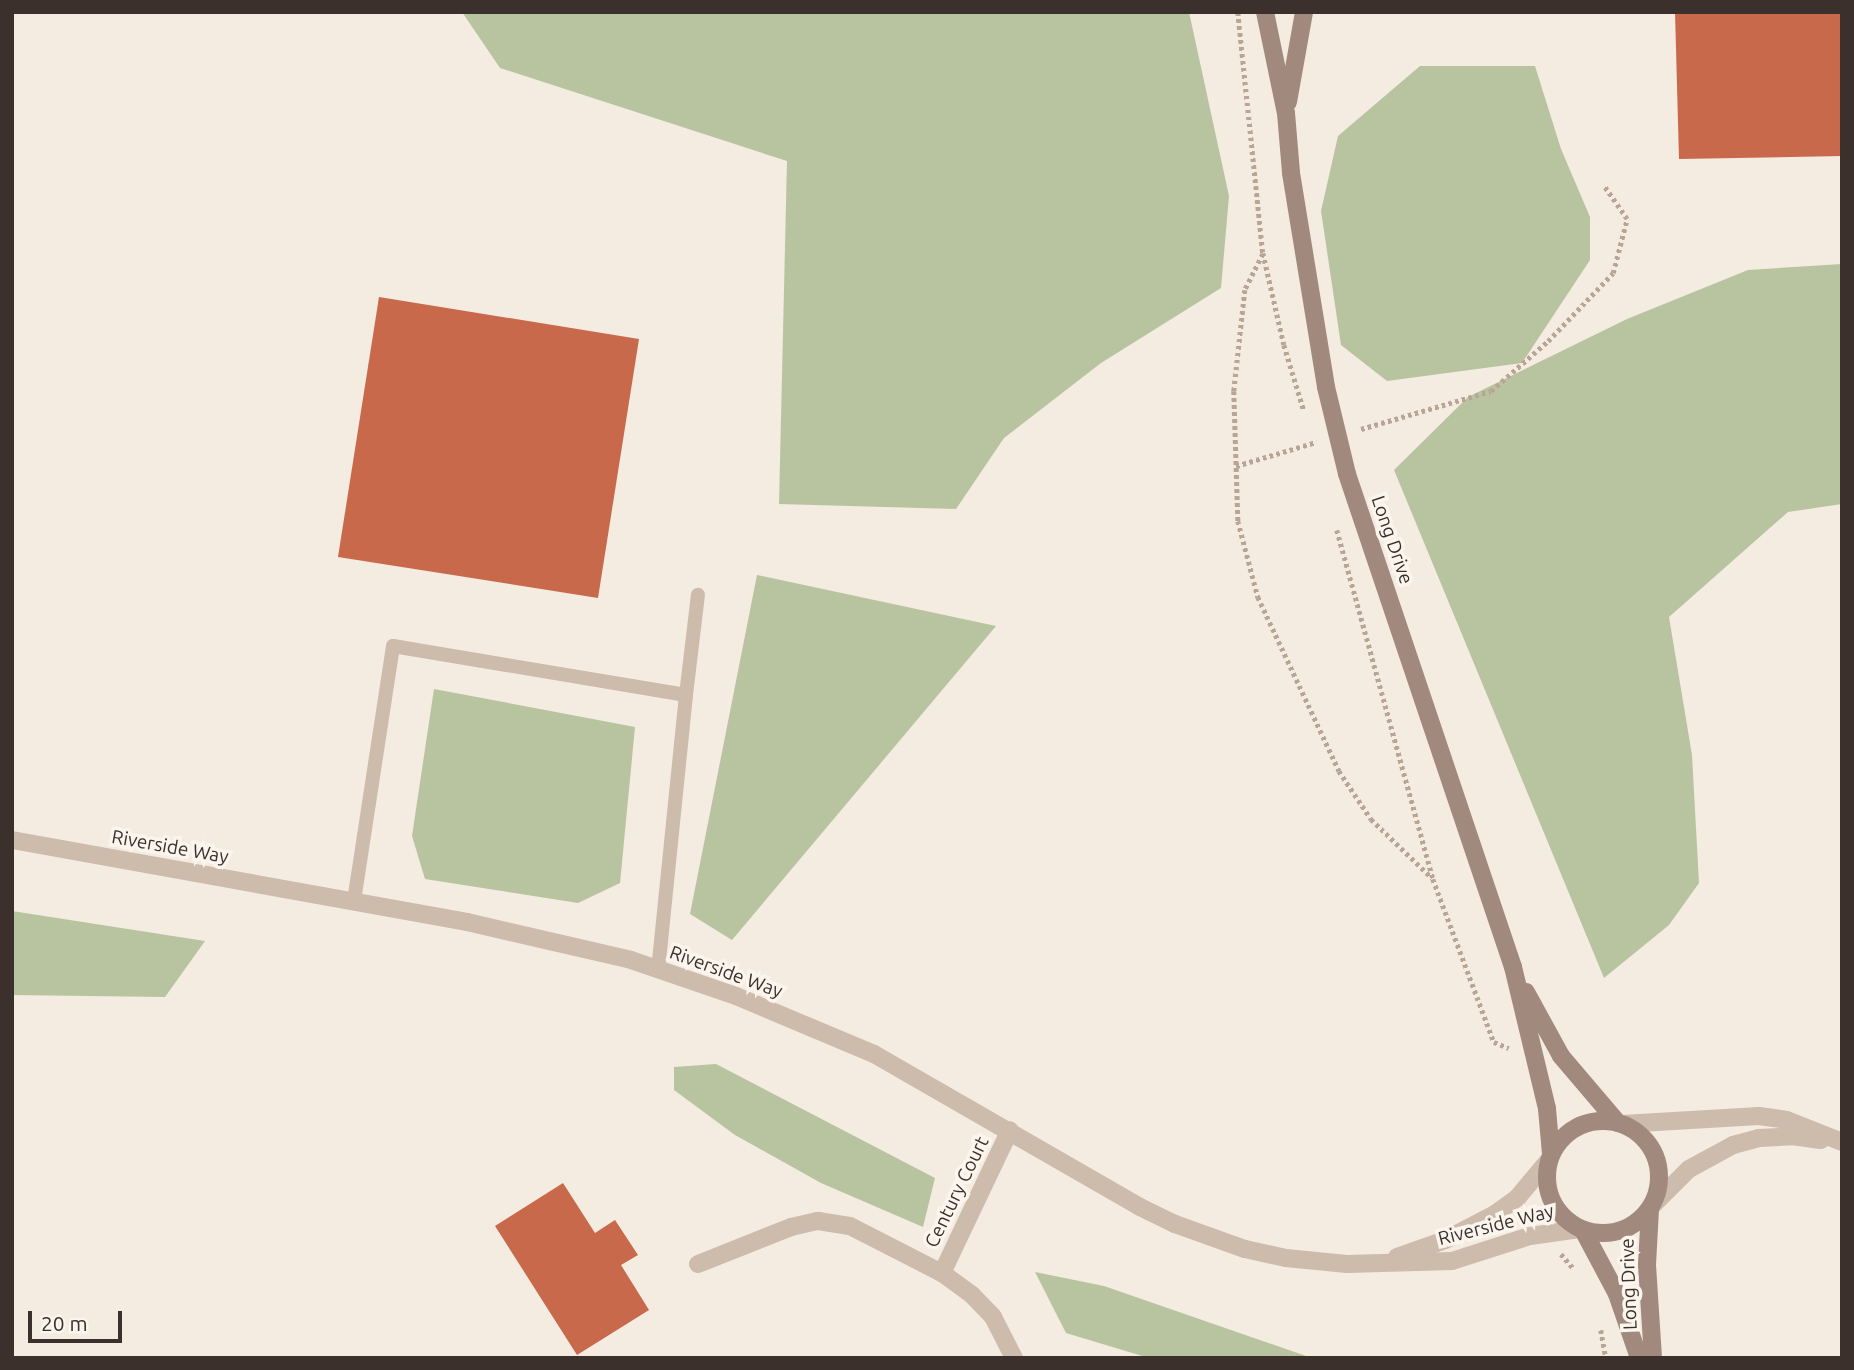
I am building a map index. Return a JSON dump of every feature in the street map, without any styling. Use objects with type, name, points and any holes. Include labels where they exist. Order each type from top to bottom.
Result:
[{"type":"main road","name":"Long Drive","points":[[1265,12],[1286,113],[1291,173],[1326,387],[1347,474],[1513,967],[1547,1109],[1550,1158]]},
{"type":"main road","name":"Long Drive","points":[[1286,113],[1304,12]]},
{"type":"main road","name":"Long Drive","points":[[1513,967],[1561,1056],[1621,1124]]},
{"type":"main road","points":[[1602,1121],[1621,1124],[1640,1134],[1653,1150],[1659,1168],[1659,1187],[1651,1207],[1637,1223],[1620,1231],[1602,1234],[1581,1230],[1566,1220],[1552,1201],[1546,1177],[1550,1158],[1572,1130],[1602,1121]]},
{"type":"main road","name":"Long Drive","points":[[1651,1207],[1647,1265],[1653,1358]]},
{"type":"main road","name":"Long Drive","points":[[1581,1230],[1617,1294],[1639,1358]]},
{"type":"street","name":"Riverside Way","points":[[12,840],[467,922],[658,969],[736,996],[874,1054],[1140,1207],[1213,1239],[1286,1258],[1380,1263],[1452,1261],[1530,1236],[1581,1230]]},
{"type":"street","points":[[1621,1124],[1759,1116],[1787,1120],[1842,1142]]},
{"type":"street","name":"Century Court","points":[[942,1273],[1010,1130]]},
{"type":"street","points":[[1651,1207],[1689,1169],[1733,1145],[1759,1138],[1791,1136],[1842,1142]]},
{"type":"street","name":"Riverside Way","points":[[1380,1263],[1445,1240],[1495,1214],[1518,1197],[1550,1158]]},
{"type":"street","name":"Century Court","points":[[698,1264],[791,1227],[818,1221],[850,1226],[942,1273],[972,1295],[993,1317],[1014,1358]]},
{"type":"lane","points":[[658,969],[698,595]]},
{"type":"lane","points":[[354,901],[393,646],[686,695]]},
{"type":"path","points":[[1238,12],[1263,253],[1299,394]]},
{"type":"path","points":[[1352,431],[1490,391],[1548,341],[1613,273],[1627,219],[1604,186]]},
{"type":"path","points":[[1263,253],[1245,290],[1234,391],[1238,520],[1258,597],[1339,771],[1371,819],[1433,879]]},
{"type":"path","points":[[1236,466],[1326,439]]},
{"type":"path","points":[[1336,527],[1433,879],[1494,1042],[1520,1052]]},
{"type":"path","points":[[1557,1251],[1583,1278]]},
{"type":"path","points":[[1600,1325],[1606,1358]]},
{"type":"green space","points":[[462,12],[1189,12],[1229,196],[1221,288],[1101,363],[1004,438],[956,509],[779,504],[787,161],[500,68]]},
{"type":"green space","points":[[1420,66],[1535,66],[1561,149],[1590,217],[1590,260],[1522,363],[1387,381],[1341,345],[1321,211],[1338,136]]},
{"type":"green space","points":[[1842,264],[1842,504],[1788,512],[1669,617],[1692,755],[1699,883],[1669,925],[1604,978],[1394,470],[1468,397],[1627,319],[1748,270]]},
{"type":"green space","points":[[757,575],[996,626],[732,940],[690,914]]},
{"type":"green space","points":[[434,689],[635,727],[620,883],[578,903],[425,879],[412,836]]},
{"type":"green space","points":[[12,911],[205,941],[165,997],[12,995]]},
{"type":"green space","points":[[716,1064],[935,1178],[923,1227],[821,1183],[735,1135],[674,1090],[674,1067]]},
{"type":"green space","points":[[1035,1272],[1104,1286],[1312,1358],[1149,1358],[1066,1333]]},
{"type":"building","points":[[1675,12],[1842,12],[1842,156],[1679,159]]},
{"type":"building","points":[[379,297],[639,339],[598,598],[338,557]]},
{"type":"building","points":[[563,1183],[595,1233],[615,1220],[638,1255],[621,1265],[649,1310],[577,1355],[495,1226]]}]
